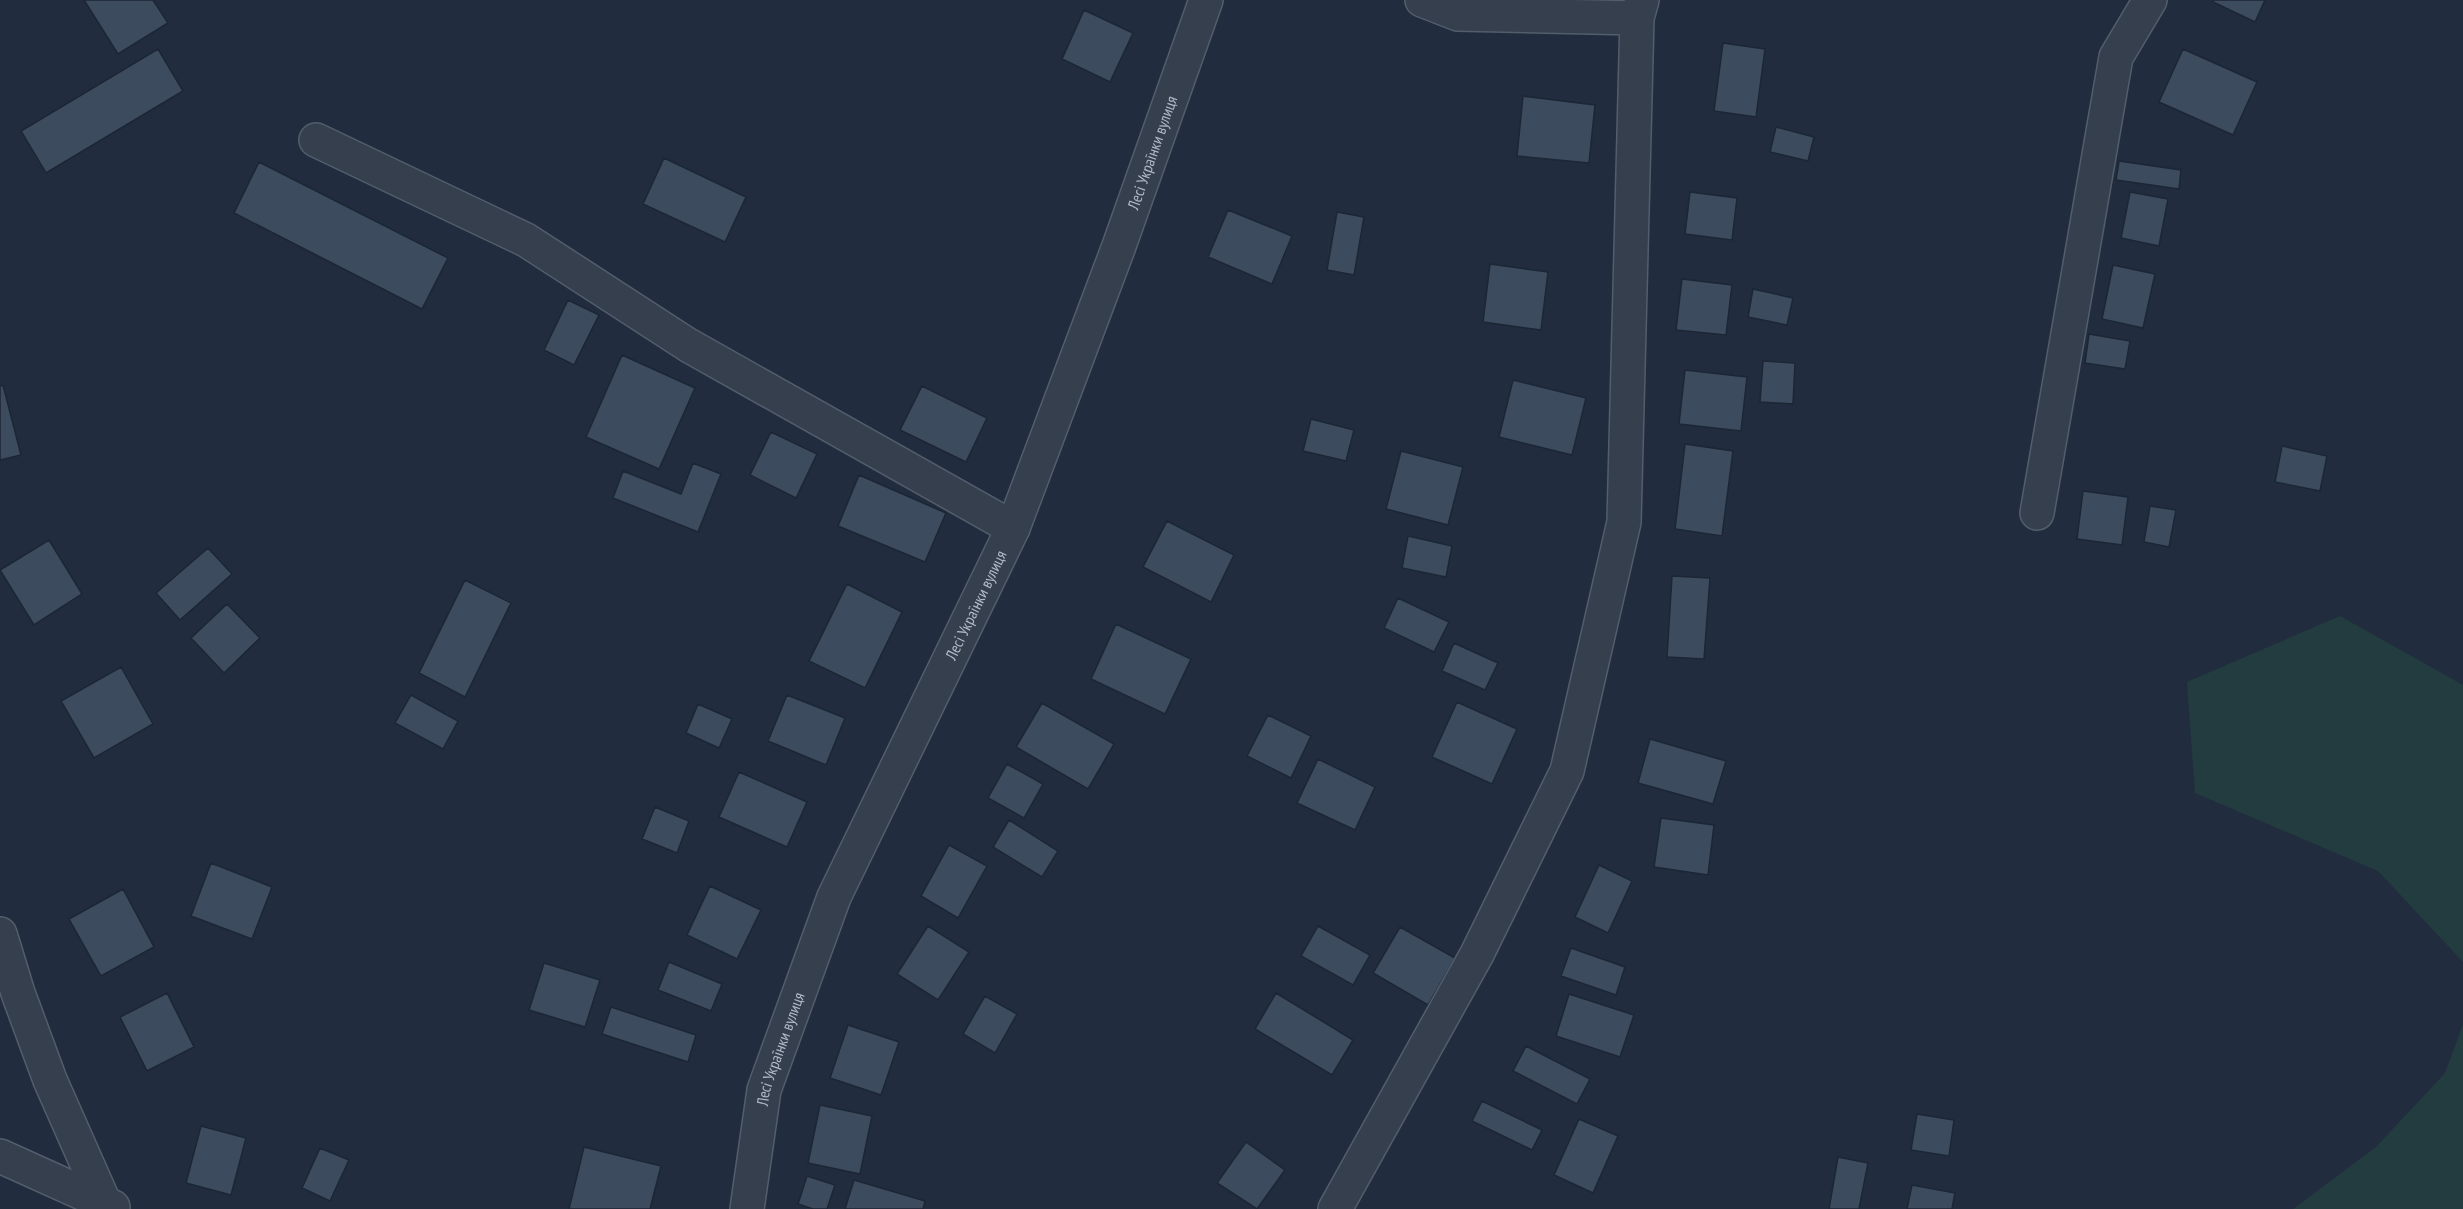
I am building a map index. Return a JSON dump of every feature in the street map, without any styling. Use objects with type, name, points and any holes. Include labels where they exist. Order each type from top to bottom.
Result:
[{"type":"street","name":"Лесі Українки вулиця","points":[[747,1209],[764,1090],[834,897],[1013,528],[1119,246],[1206,0]]},
{"type":"street","points":[[1335,1209],[1477,954],[1567,771],[1624,522],[1640,9],[1458,14],[1422,0]]},
{"type":"street","points":[[2037,513],[2116,57],[2150,0]]},
{"type":"street","points":[[316,140],[526,240],[688,345],[1013,528]]},
{"type":"street","points":[[0,934],[18,993],[50,1080],[111,1208]]},
{"type":"street","points":[[0,1156],[111,1208]]},
{"type":"green space","points":[[2340,616],[2463,685],[2463,962],[2378,871],[2195,793],[2187,682]]},
{"type":"green space","points":[[2463,1024],[2463,1209],[2293,1209],[2376,1147],[2445,1073]]},
{"type":"building","points":[[84,0],[153,0],[168,23],[118,54]]},
{"type":"building","points":[[2214,0],[2265,0],[2255,22],[2213,2]]},
{"type":"building","points":[[1084,10],[1133,33],[1110,82],[1062,59]]},
{"type":"building","points":[[1723,43],[1765,49],[1756,117],[1714,111]]},
{"type":"building","points":[[158,49],[183,91],[46,173],[21,131]]},
{"type":"building","points":[[2183,49],[2257,82],[2233,135],[2159,102]]},
{"type":"building","points":[[1523,96],[1595,105],[1589,163],[1517,156]]},
{"type":"building","points":[[1776,127],[1814,137],[1808,161],[1770,152]]},
{"type":"building","points":[[664,158],[746,197],[725,242],[643,204]]},
{"type":"building","points":[[2119,161],[2181,170],[2179,189],[2116,180]]},
{"type":"building","points":[[259,162],[448,258],[422,309],[234,213]]},
{"type":"building","points":[[1690,192],[1737,198],[1732,240],[1685,234]]},
{"type":"building","points":[[2130,192],[2168,199],[2159,246],[2121,238]]},
{"type":"building","points":[[1228,210],[1292,236],[1272,284],[1208,257]]},
{"type":"building","points":[[1337,212],[1364,217],[1354,275],[1327,270]]},
{"type":"building","points":[[1490,264],[1548,272],[1541,330],[1483,322]]},
{"type":"building","points":[[2113,265],[2155,274],[2143,328],[2102,319]]},
{"type":"building","points":[[1682,279],[1732,285],[1726,335],[1676,330]]},
{"type":"building","points":[[1753,289],[1793,298],[1787,325],[1748,317]]},
{"type":"building","points":[[568,300],[599,315],[574,365],[544,350]]},
{"type":"building","points":[[2089,334],[2130,341],[2125,369],[2085,363]]},
{"type":"building","points":[[622,355],[695,388],[659,469],[586,437]]},
{"type":"building","points":[[1763,361],[1795,363],[1793,404],[1760,402]]},
{"type":"building","points":[[1685,370],[1747,377],[1741,431],[1679,424]]},
{"type":"building","points":[[1513,380],[1586,398],[1572,455],[1499,437]]},
{"type":"building","points":[[3,385],[21,455],[0,460],[0,386]]},
{"type":"building","points":[[922,386],[987,418],[966,462],[900,430]]},
{"type":"building","points":[[1311,419],[1354,430],[1346,461],[1303,451]]},
{"type":"building","points":[[771,432],[817,454],[796,498],[750,475]]},
{"type":"building","points":[[1685,444],[1733,451],[1722,536],[1675,529]]},
{"type":"building","points":[[2282,446],[2327,456],[2320,491],[2275,482]]},
{"type":"building","points":[[1401,451],[1463,467],[1448,525],[1386,509]]},
{"type":"building","points":[[693,463],[721,474],[698,532],[613,498],[623,471],[681,494]]},
{"type":"building","points":[[859,475],[946,513],[925,562],[838,526]]},
{"type":"building","points":[[2083,491],[2128,497],[2122,545],[2077,539]]},
{"type":"building","points":[[2150,506],[2176,510],[2169,547],[2144,542]]},
{"type":"building","points":[[1167,521],[1234,555],[1211,602],[1143,567]]},
{"type":"building","points":[[1408,536],[1452,546],[1446,577],[1402,568]]},
{"type":"building","points":[[49,540],[82,594],[34,625],[0,570]]},
{"type":"building","points":[[208,548],[232,574],[180,620],[156,593]]},
{"type":"building","points":[[1672,576],[1710,578],[1704,659],[1667,657]]},
{"type":"building","points":[[465,580],[511,603],[465,697],[419,673]]},
{"type":"building","points":[[847,584],[902,612],[865,688],[809,661]]},
{"type":"building","points":[[1398,598],[1449,622],[1434,652],[1384,628]]},
{"type":"building","points":[[227,604],[260,638],[224,673],[191,638]]},
{"type":"building","points":[[1116,624],[1191,659],[1165,714],[1091,679]]},
{"type":"building","points":[[1454,643],[1498,663],[1485,690],[1442,671]]},
{"type":"building","points":[[121,667],[153,724],[94,758],[61,701]]},
{"type":"building","points":[[411,695],[458,721],[443,749],[395,723]]},
{"type":"building","points":[[787,695],[845,718],[826,765],[768,741]]},
{"type":"building","points":[[1457,702],[1517,729],[1492,784],[1432,757]]},
{"type":"building","points":[[1042,703],[1114,744],[1088,789],[1016,747]]},
{"type":"building","points":[[698,704],[732,719],[719,748],[686,733]]},
{"type":"building","points":[[1268,715],[1311,736],[1291,778],[1247,756]]},
{"type":"building","points":[[1650,739],[1726,761],[1713,804],[1638,783]]},
{"type":"building","points":[[1318,759],[1375,787],[1355,830],[1297,803]]},
{"type":"building","points":[[1007,764],[1043,784],[1024,818],[988,798]]},
{"type":"building","points":[[739,772],[807,802],[787,847],[719,817]]},
{"type":"building","points":[[655,807],[689,821],[677,853],[642,839]]},
{"type":"building","points":[[1661,818],[1714,825],[1708,875],[1654,867]]},
{"type":"building","points":[[1009,820],[1058,851],[1042,877],[993,847]]},
{"type":"building","points":[[949,845],[987,866],[958,918],[921,896]]},
{"type":"building","points":[[211,863],[272,887],[252,939],[191,916]]},
{"type":"building","points":[[1599,865],[1632,881],[1608,933],[1575,917]]},
{"type":"building","points":[[710,886],[761,910],[737,959],[687,935]]},
{"type":"building","points":[[123,889],[154,947],[101,976],[69,919]]},
{"type":"building","points":[[928,926],[969,952],[938,1000],[897,974]]},
{"type":"building","points":[[1318,926],[1370,955],[1353,985],[1301,956]]},
{"type":"building","points":[[1400,927],[1455,958],[1428,1005],[1373,973]]},
{"type":"building","points":[[1571,948],[1625,967],[1616,995],[1561,976]]},
{"type":"building","points":[[669,962],[722,984],[711,1011],[658,990]]},
{"type":"building","points":[[544,963],[600,980],[585,1027],[529,1010]]},
{"type":"building","points":[[167,993],[194,1047],[147,1071],[120,1017]]},
{"type":"building","points":[[1276,993],[1353,1040],[1332,1075],[1255,1029]]},
{"type":"building","points":[[1569,994],[1634,1015],[1620,1057],[1556,1036]]},
{"type":"building","points":[[985,996],[1017,1014],[995,1053],[963,1034]]},
{"type":"building","points":[[611,1007],[696,1035],[688,1062],[602,1034]]},
{"type":"building","points":[[848,1025],[899,1042],[881,1095],[830,1078]]},
{"type":"building","points":[[1526,1046],[1590,1079],[1577,1104],[1513,1071]]},
{"type":"building","points":[[1482,1101],[1542,1130],[1532,1150],[1472,1121]]},
{"type":"building","points":[[820,1105],[872,1116],[860,1174],[808,1163]]},
{"type":"building","points":[[1917,1114],[1954,1120],[1949,1156],[1911,1150]]},
{"type":"building","points":[[1579,1119],[1618,1136],[1593,1193],[1554,1175]]},
{"type":"building","points":[[201,1126],[246,1138],[231,1195],[186,1183]]},
{"type":"building","points":[[1246,1142],[1285,1170],[1257,1209],[1217,1183]]},
{"type":"building","points":[[584,1147],[661,1166],[650,1209],[569,1209]]},
{"type":"building","points":[[320,1148],[349,1160],[330,1201],[302,1188]]},
{"type":"building","points":[[1838,1157],[1868,1163],[1859,1209],[1829,1209]]},
{"type":"building","points":[[807,1176],[835,1185],[827,1209],[813,1209],[798,1204]]},
{"type":"building","points":[[854,1180],[925,1201],[923,1209],[845,1209]]},
{"type":"building","points":[[1912,1185],[1955,1193],[1952,1209],[1907,1209]]}]
